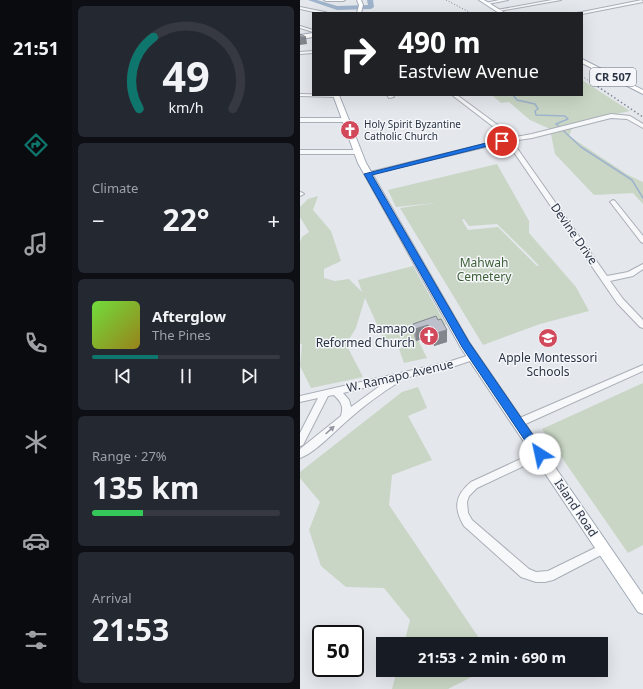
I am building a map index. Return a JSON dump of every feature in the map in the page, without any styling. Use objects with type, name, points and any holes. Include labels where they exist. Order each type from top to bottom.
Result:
[{"type":"main road","points":[[359,10],[361,3],[360,0]]},
{"type":"main road","points":[[481,0],[501,12]]},
{"type":"main road","points":[[300,37],[310,35]]},
{"type":"main road","name":"CR 507","points":[[583,62],[643,92]]},
{"type":"main road","name":"Island Road","points":[[336,96],[357,152],[368,174],[473,357],[643,607]]},
{"type":"street","points":[[326,0],[343,0]]},
{"type":"street","points":[[488,4],[506,0]]},
{"type":"street","points":[[501,12],[559,0]]},
{"type":"street","points":[[583,12],[643,1]]},
{"type":"street","points":[[300,8],[320,12]]},
{"type":"street","points":[[300,27],[312,31]]},
{"type":"street","points":[[300,53],[312,52]]},
{"type":"street","points":[[300,96],[312,96]]},
{"type":"street","name":"Devine Drive","points":[[455,96],[497,127],[509,140],[620,301],[643,325]]},
{"type":"street","points":[[368,174],[614,116],[628,117],[643,126]]},
{"type":"street","points":[[300,120],[346,120]]},
{"type":"street","points":[[300,152],[357,152]]},
{"type":"street","points":[[613,202],[643,241]]},
{"type":"street","points":[[606,279],[630,274],[643,266]]},
{"type":"street","name":"W. Ramapo Avenue","points":[[300,399],[454,364],[473,357]]},
{"type":"street","points":[[518,423],[643,368]]},
{"type":"street","points":[[300,454],[320,439],[376,391],[406,374]]},
{"type":"street","points":[[336,391],[346,402],[347,411],[344,417]]},
{"type":"street","points":[[301,439],[325,393]]},
{"type":"street","points":[[300,425],[301,439]]},
{"type":"street","points":[[540,454],[474,484],[468,490],[461,503],[463,516],[468,523],[524,573],[532,576],[549,576],[603,549]]},
{"type":"green space","points":[[583,81],[630,111],[574,123],[569,136],[628,175],[643,182],[643,204],[633,193],[594,195],[555,154],[550,129],[530,120],[509,102],[501,103],[493,96],[583,96]]},
{"type":"green space","name":"Mahwah Cemetery","points":[[497,164],[529,221],[529,233],[576,287],[589,311],[540,324],[483,345],[400,208],[435,203],[396,207],[388,190]],"holes":[[[464,219],[469,226],[497,224],[539,266],[537,266],[498,227],[468,230],[462,220]]]},
{"type":"green space","points":[[318,196],[313,210],[331,231],[341,261],[324,269],[324,278],[335,281],[349,279],[362,292],[358,280],[413,266],[446,325],[430,330],[416,341],[418,340],[427,358],[404,363],[399,349],[402,348],[398,338],[384,340],[365,298],[356,328],[346,344],[363,377],[311,388],[300,366],[302,345],[300,343],[300,242],[302,237],[309,232],[300,217],[300,207],[308,199]]},
{"type":"green space","points":[[643,383],[643,545],[628,553],[542,429]]},
{"type":"green space","points":[[418,387],[427,408],[408,416],[432,460],[392,475],[389,505],[478,637],[406,637],[410,620],[384,588],[346,587],[321,566],[309,530],[320,502],[300,478],[300,472],[402,392]]},
{"type":"green space","points":[[395,677],[471,677],[448,689],[392,689]]},
{"type":"building","points":[[436,316],[438,320],[441,319],[447,330],[433,334],[428,325],[415,329],[413,324]]},
{"type":"waterway","points":[[311,0],[337,8],[371,7],[370,0]]},
{"type":"waterway","points":[[514,96],[517,100],[535,104],[538,109],[535,111],[536,115],[565,116],[568,119],[556,124],[581,147],[632,180],[643,198]]},
{"type":"railway","points":[[446,0],[469,12]]},
{"type":"railway","points":[[583,77],[592,83]]},
{"type":"railway","points":[[591,82],[643,117]]},
{"type":"place","name":"Holy Spirit Byzantine Catholic Church","points":[[350,130]]},
{"type":"place","name":"Ramapo Reformed Church","points":[[429,336]]},
{"type":"place","name":"Apple Montessori Schools","points":[[548,338]]},
{"type":"route","points":[[502,141],[368,174],[465,345],[540,454]]}]
